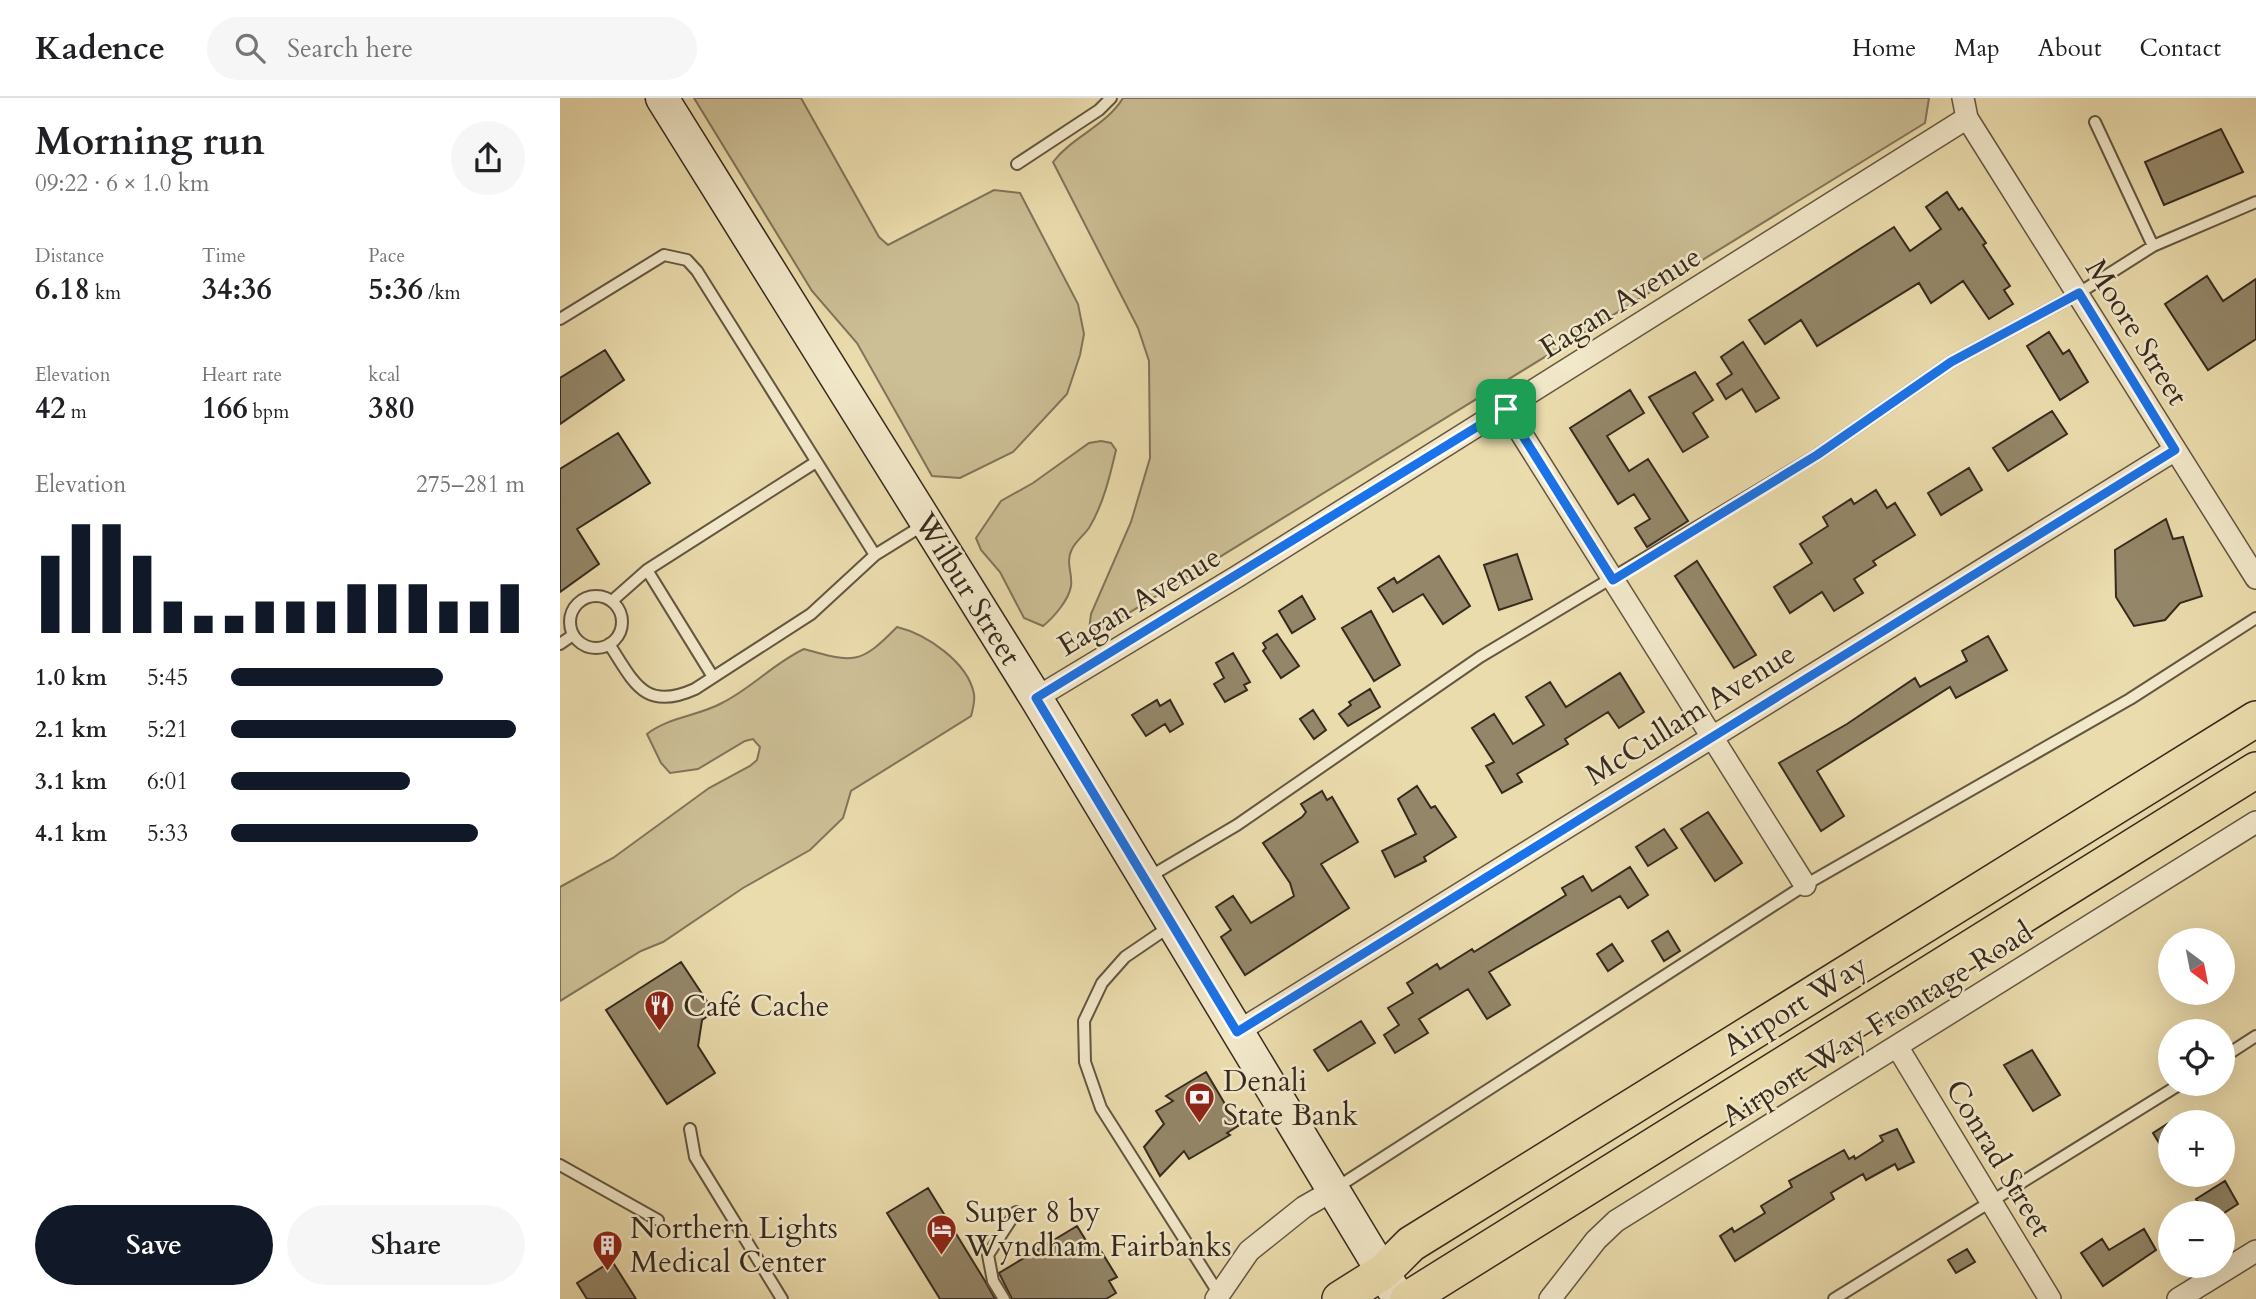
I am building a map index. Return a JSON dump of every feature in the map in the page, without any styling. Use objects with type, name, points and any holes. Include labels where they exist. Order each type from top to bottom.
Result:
[{"type":"main road","name":"Airport Way","points":[[1340,1299],[1391,1286],[1411,1244],[2256,719]]},
{"type":"main road","name":"Airport Way","points":[[1408,1299],[2256,770]]},
{"type":"street","name":"Wilbur Street","points":[[662,98],[1036,698],[1391,1286]]},
{"type":"street","name":"Moore Street","points":[[1965,108],[2256,578]]},
{"type":"street","name":"Eagan Avenue","points":[[1036,698],[1506,409],[1965,108]]},
{"type":"street","points":[[1506,409],[1805,886]]},
{"type":"street","name":"McCullam Avenue","points":[[1237,1032],[1711,735],[2175,450]]},
{"type":"street","name":"Airport Way Frontage Road","points":[[1550,1299],[1596,1240],[1615,1221],[1898,1048],[2256,822]]},
{"type":"street","name":"Conrad Street","points":[[1898,1048],[2050,1299]]},
{"type":"street","points":[[1217,1297],[1249,1251],[1304,1207],[1332,1191]]},
{"type":"street","points":[[2178,1299],[2256,1251]]},
{"type":"lane","points":[[1017,164],[1099,110],[1111,98]]},
{"type":"lane","points":[[2095,122],[2153,246]]},
{"type":"lane","points":[[1144,880],[1237,825],[1480,657],[1613,580],[1817,455],[1951,362],[2079,293],[2153,246],[2256,202]]},
{"type":"lane","points":[[560,319],[653,260],[664,255],[687,260],[697,271],[875,555]]},
{"type":"lane","points":[[612,601],[647,570],[816,462]]},
{"type":"lane","points":[[610,643],[635,682],[651,696],[678,696],[713,677],[811,614],[875,555],[928,523]]},
{"type":"lane","points":[[647,570],[713,677]]},
{"type":"lane","points":[[591,596],[612,601],[619,609],[621,626],[610,643],[596,648],[587,646],[573,635],[570,618],[577,603],[591,596]]},
{"type":"lane","points":[[1332,1191],[1805,886],[2130,699],[2256,618]]},
{"type":"lane","points":[[560,644],[573,635]]},
{"type":"lane","points":[[1172,926],[1125,957],[1102,983],[1084,1021],[1085,1062],[1101,1108],[1217,1297]]},
{"type":"lane","points":[[2235,1050],[2256,1037]]},
{"type":"lane","points":[[1834,1299],[2161,1096]]},
{"type":"lane","points":[[690,1129],[695,1157],[782,1299]]},
{"type":"lane","points":[[560,1165],[658,1220]]},
{"type":"lane","points":[[1004,1299],[993,1281],[988,1255],[1016,1212]]},
{"type":"shaded area","points":[[694,98],[801,98],[879,237],[888,245],[994,190],[1020,193],[1078,304],[1084,334],[1067,394],[1013,452],[960,478],[932,476],[857,343],[812,291]]},
{"type":"shaded area","points":[[1123,98],[1929,98],[1925,123],[1088,638],[1091,614],[1131,522],[1150,458],[1149,361],[1138,328],[1053,162],[1070,145],[1108,116]]},
{"type":"shaded area","points":[[1089,443],[1111,443],[1116,450],[1106,490],[1089,528],[1070,554],[1070,591],[1056,614],[1043,626],[1024,618],[1000,572],[981,550],[976,538],[1001,501],[1033,483]]},
{"type":"shaded area","points":[[897,627],[933,643],[964,671],[974,694],[971,716],[851,791],[843,818],[810,850],[743,888],[663,942],[641,951],[560,1001],[560,887],[613,858],[709,788],[750,766],[757,760],[760,747],[753,739],[745,741],[698,769],[670,773],[661,763],[647,734],[665,724],[722,703],[804,649],[834,657],[855,658],[874,648]]},
{"type":"building","points":[[2221,129],[2243,172],[2164,205],[2145,162]]},
{"type":"building","points":[[1947,192],[1959,210],[1962,208],[1986,243],[1983,245],[2010,286],[2004,290],[2013,304],[1989,319],[1963,281],[1931,303],[1919,283],[1817,346],[1801,320],[1765,344],[1749,320],[1894,227],[1910,251],[1941,229],[1926,207]]},
{"type":"building","points":[[2207,276],[2223,301],[2256,279],[2256,339],[2208,370],[2165,304]]},
{"type":"building","points":[[2049,332],[2063,354],[2069,350],[2088,382],[2060,400],[2027,346]]},
{"type":"building","points":[[1743,342],[1779,398],[1756,412],[1742,389],[1726,399],[1717,384],[1732,374],[1721,357]]},
{"type":"building","points":[[605,350],[624,380],[560,424],[560,378]]},
{"type":"building","points":[[1695,372],[1713,400],[1693,413],[1708,437],[1683,452],[1649,397]]},
{"type":"building","points":[[1630,390],[1644,413],[1607,436],[1629,471],[1648,459],[1688,521],[1647,547],[1635,528],[1650,519],[1634,494],[1618,504],[1570,428]]},
{"type":"building","points":[[2052,411],[2067,434],[2008,471],[1993,448]]},
{"type":"building","points":[[618,433],[650,483],[577,529],[599,564],[560,592],[560,469]]},
{"type":"building","points":[[1969,468],[1982,490],[1941,515],[1928,493]]},
{"type":"building","points":[[1876,490],[1887,508],[1895,503],[1915,535],[1873,561],[1876,565],[1854,579],[1863,593],[1834,611],[1822,592],[1790,613],[1774,587],[1812,563],[1800,544],[1828,526],[1823,517],[1851,499],[1854,504]]},
{"type":"building","points":[[2166,519],[2173,539],[2183,537],[2202,596],[2180,603],[2165,620],[2134,626],[2116,597],[2115,550]]},
{"type":"building","points":[[1517,554],[1532,599],[1499,610],[1484,565]]},
{"type":"building","points":[[1439,556],[1470,606],[1443,624],[1423,594],[1393,612],[1378,588],[1394,578],[1397,583]]},
{"type":"building","points":[[1697,561],[1756,655],[1734,668],[1675,576]]},
{"type":"building","points":[[1302,596],[1315,619],[1292,633],[1279,611]]},
{"type":"building","points":[[1371,611],[1400,665],[1374,681],[1342,628]]},
{"type":"building","points":[[1277,634],[1299,666],[1281,678],[1263,651],[1266,648],[1263,643]]},
{"type":"building","points":[[1988,636],[2007,670],[1956,698],[1950,687],[1817,771],[1844,816],[1821,831],[1779,763],[1847,724],[1915,678],[1920,687],[1967,661],[1962,651]]},
{"type":"building","points":[[1233,653],[1250,682],[1244,685],[1247,690],[1225,702],[1214,684],[1224,678],[1216,663]]},
{"type":"building","points":[[1620,673],[1644,712],[1619,728],[1608,712],[1565,739],[1568,744],[1517,774],[1522,782],[1502,793],[1486,766],[1494,762],[1472,728],[1494,714],[1513,744],[1544,725],[1526,697],[1550,682],[1566,707]]},
{"type":"building","points":[[1370,689],[1380,707],[1348,726],[1339,714],[1351,705],[1349,702]]},
{"type":"building","points":[[1157,700],[1160,706],[1170,700],[1183,724],[1170,732],[1165,724],[1146,736],[1132,715]]},
{"type":"building","points":[[1313,710],[1326,730],[1314,739],[1300,719]]},
{"type":"building","points":[[1417,786],[1431,808],[1435,806],[1456,837],[1424,857],[1426,861],[1395,877],[1382,851],[1416,834],[1398,799]]},
{"type":"building","points":[[1322,791],[1327,800],[1332,797],[1358,842],[1321,864],[1349,908],[1245,975],[1221,937],[1231,930],[1216,907],[1233,896],[1251,923],[1294,896],[1290,883],[1263,843],[1302,817],[1306,812],[1301,804]]},
{"type":"building","points":[[1708,812],[1742,863],[1715,881],[1681,829]]},
{"type":"building","points":[[1664,829],[1677,848],[1648,866],[1636,847]]},
{"type":"building","points":[[1630,867],[1648,895],[1628,908],[1620,896],[1489,972],[1510,1005],[1487,1019],[1468,989],[1419,1019],[1428,1033],[1395,1053],[1384,1035],[1399,1025],[1388,1008],[1413,993],[1407,983],[1437,964],[1440,969],[1472,949],[1474,952],[1566,895],[1562,888],[1583,876],[1592,891]]},
{"type":"building","points":[[1668,931],[1680,951],[1664,961],[1652,941]]},
{"type":"building","points":[[1612,944],[1623,961],[1608,971],[1597,954]]},
{"type":"building","name":"Café Cache","points":[[681,962],[714,1012],[702,1020],[698,1046],[715,1073],[667,1104],[606,1010]]},
{"type":"building","points":[[1361,1021],[1375,1043],[1328,1071],[1314,1050]]},
{"type":"building","points":[[2032,1050],[2060,1095],[2033,1111],[2004,1065]]},
{"type":"building","name":"Denali State Bank","points":[[1206,1072],[1238,1126],[1227,1133],[1230,1135],[1189,1159],[1184,1151],[1160,1176],[1144,1147],[1164,1124],[1156,1111],[1173,1101],[1166,1096]]},
{"type":"building","points":[[1897,1129],[1914,1162],[1898,1170],[1895,1164],[1866,1180],[1863,1174],[1831,1193],[1834,1199],[1735,1261],[1720,1236],[1732,1228],[1734,1232],[1765,1213],[1761,1206],[1792,1187],[1789,1181],[1844,1150],[1849,1159],[1854,1156],[1855,1159],[1883,1141],[1880,1136]]},
{"type":"building","points":[[2215,1187],[2228,1187],[2238,1204],[2235,1206],[2235,1201],[2196,1199]]},
{"type":"building","name":"Super 8 by Wyndham Fairbanks","points":[[928,1188],[995,1299],[940,1299],[887,1213]]},
{"type":"building","points":[[1077,1226],[1090,1247],[1096,1243],[1117,1277],[1109,1281],[1116,1293],[1106,1299],[1012,1299],[999,1273]]},
{"type":"building","points":[[2144,1229],[2156,1250],[2103,1286],[2081,1253],[2102,1239],[2109,1250]]},
{"type":"building","points":[[1967,1249],[1975,1262],[1956,1273],[1948,1260]]},
{"type":"building","name":"Northern Lights Medical Center","points":[[612,1261],[636,1299],[587,1299],[577,1283]]},
{"type":"place","name":"Café Cache","points":[[660,1033]]},
{"type":"place","name":"Denali State Bank","points":[[1200,1125]]},
{"type":"place","name":"Super 8 by Wyndham Fairbanks","points":[[942,1256]]},
{"type":"place","name":"Northern Lights Medical Center","points":[[607,1272]]},
{"type":"route","points":[[2079,293],[2175,450],[1711,735],[1237,1032],[1036,698],[1506,409],[1613,580],[1817,455],[1951,362],[2079,293]]}]
